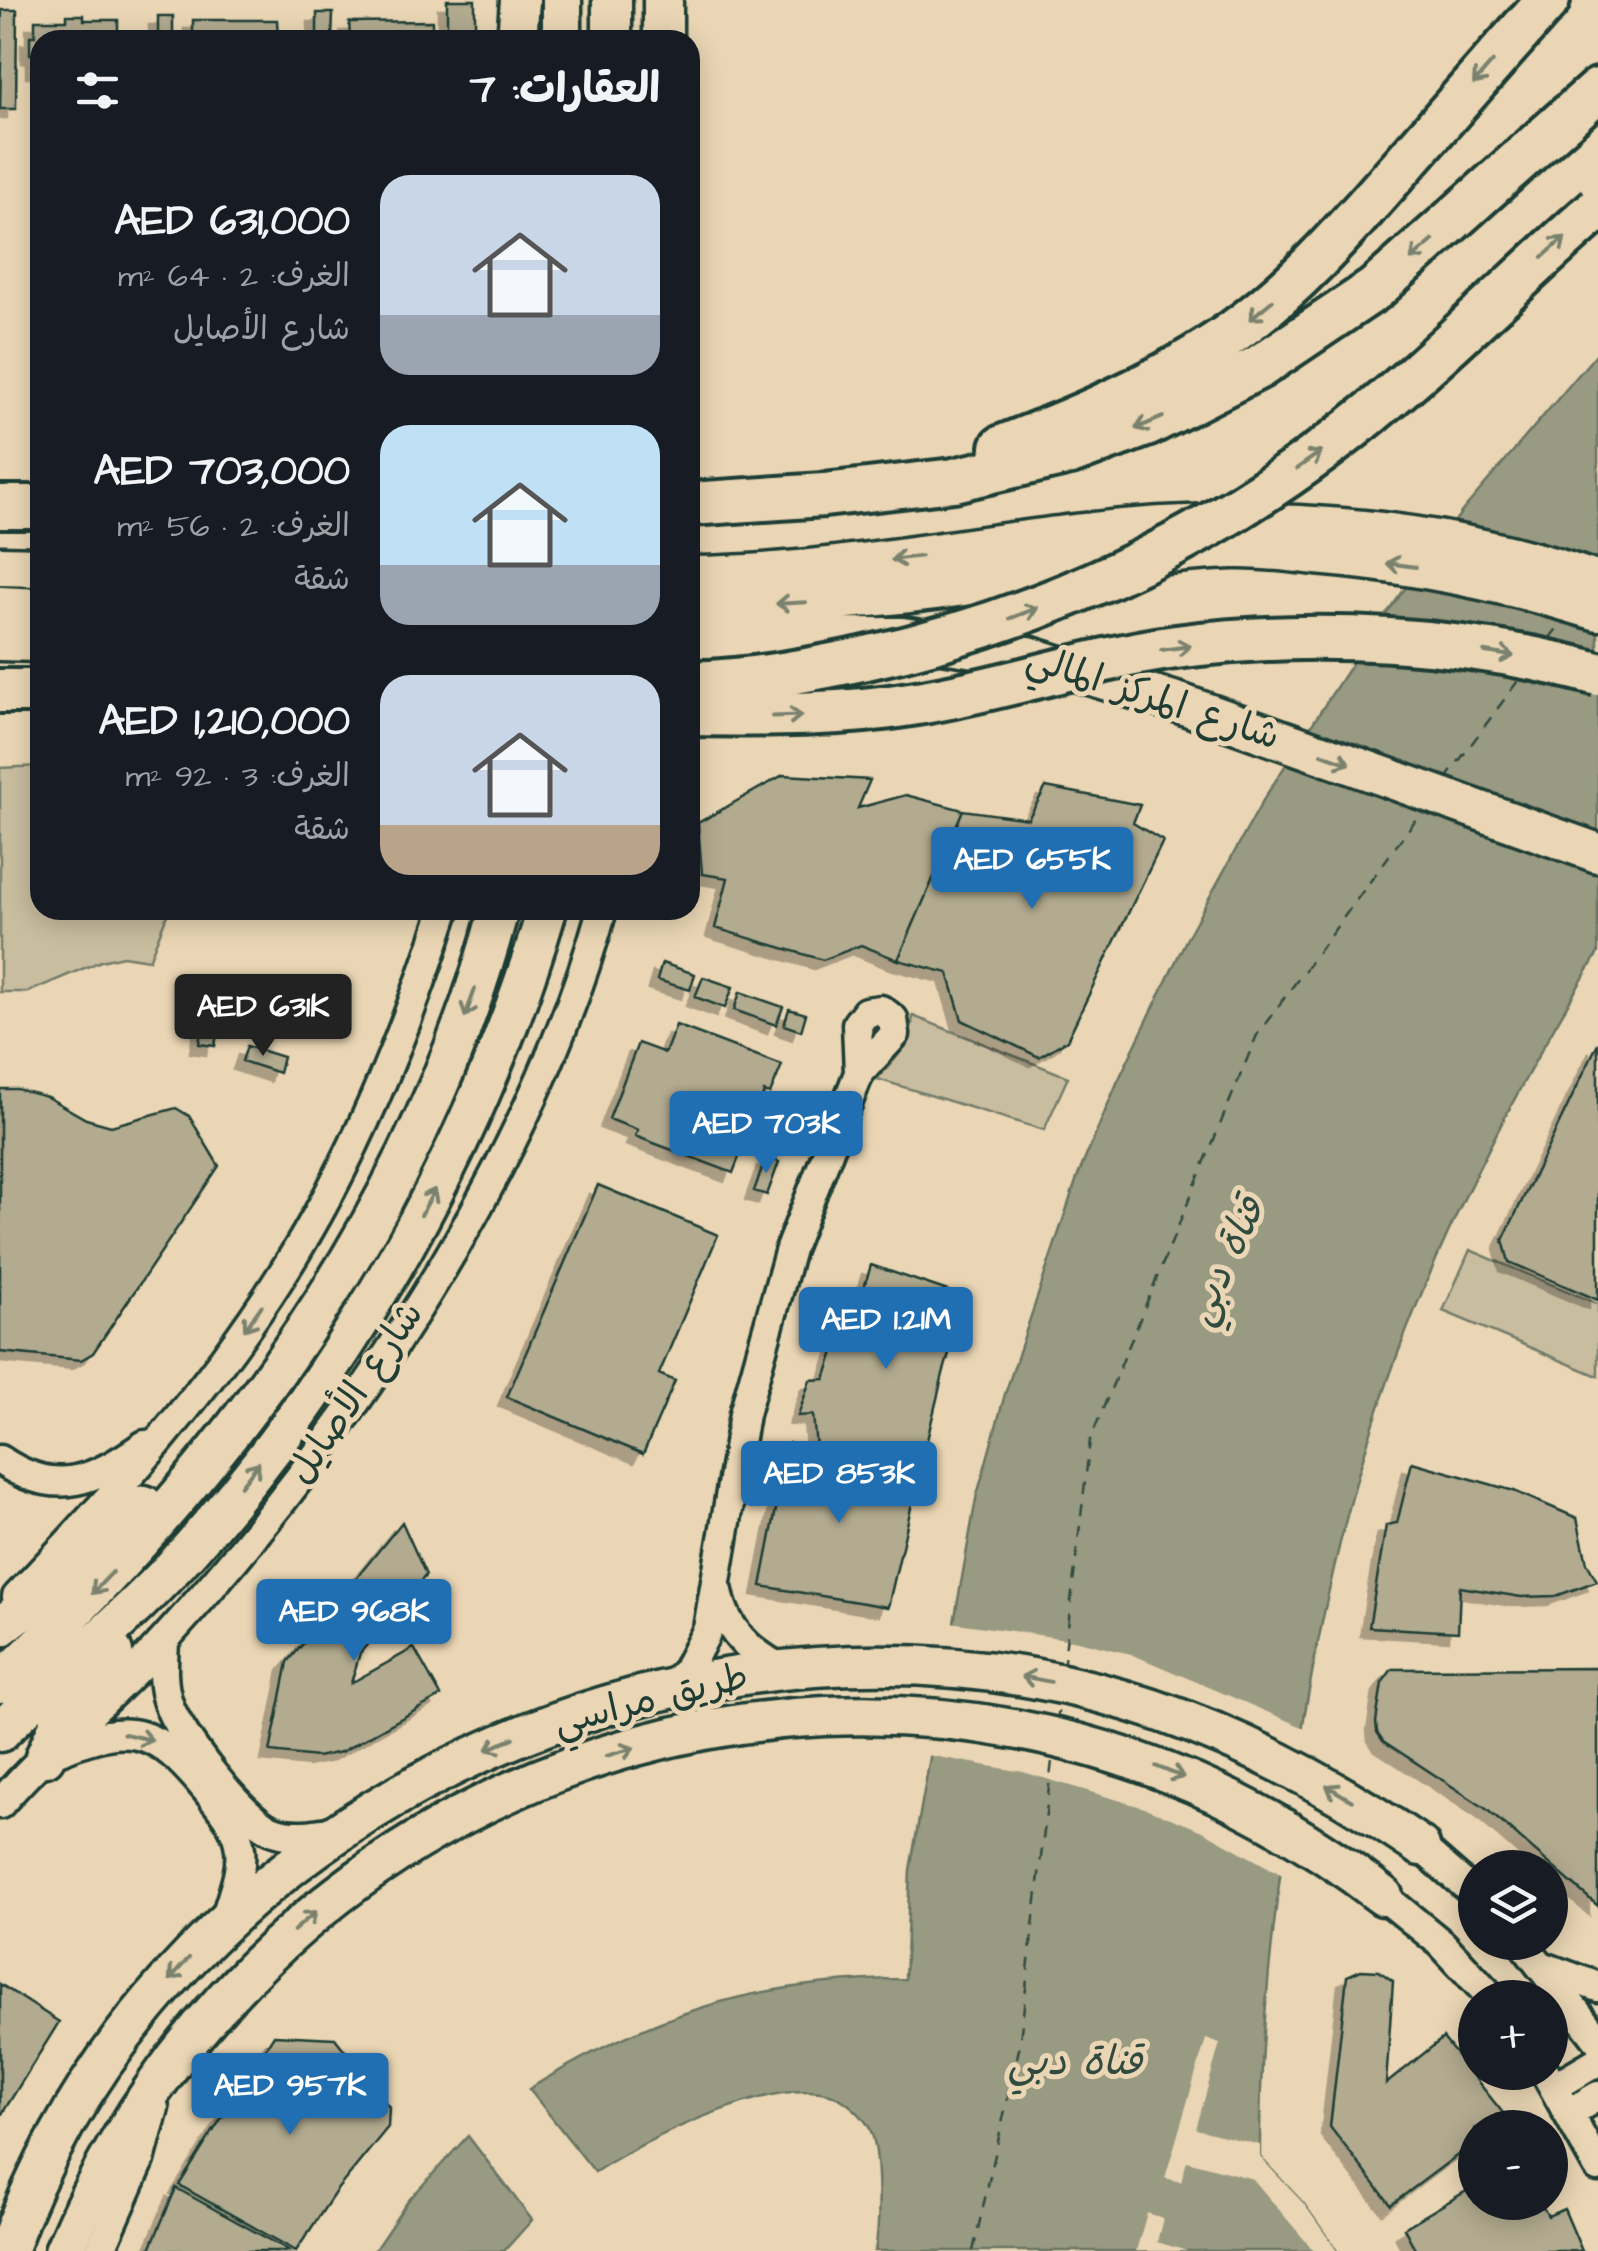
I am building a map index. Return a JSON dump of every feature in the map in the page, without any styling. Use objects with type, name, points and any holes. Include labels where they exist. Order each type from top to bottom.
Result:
[{"type":"highway","points":[[883,487],[981,455],[1077,417],[1163,376],[1236,330],[1330,248],[1548,0]]},
{"type":"highway","points":[[700,504],[990,474],[1057,457],[1148,424],[1223,388],[1375,289],[1598,90]]},
{"type":"highway","points":[[700,681],[790,674],[919,646],[990,626],[1123,574],[1276,484],[1329,447],[1598,208]]},
{"type":"highway","points":[[0,507],[30,506]]},
{"type":"highway","points":[[700,714],[763,716],[872,710],[964,694],[1128,655],[1276,639],[1424,644],[1529,658],[1598,674]]},
{"type":"highway","points":[[0,691],[30,691]]},
{"type":"main road","points":[[562,0],[562,30]]},
{"type":"main road","points":[[612,0],[612,30]]},
{"type":"main road","points":[[663,0],[663,30]]},
{"type":"main road","points":[[700,575],[906,558],[1108,530],[1282,522],[1464,547],[1598,582]]},
{"type":"main road","points":[[700,578],[784,604],[908,594],[1112,561],[1235,549],[1341,557],[1445,572],[1598,611]]},
{"type":"main road","points":[[0,566],[30,567]]},
{"type":"main road","points":[[0,606],[30,608]]},
{"type":"main road","points":[[700,688],[817,636]]},
{"type":"main road","name":"شارع المركز المالي","points":[[700,638],[902,637],[1028,656],[1178,703],[1598,854]]},
{"type":"main road","points":[[0,642],[30,642]]},
{"type":"main road","name":"شارع الأصايل","points":[[0,1684],[126,1557],[212,1457],[250,1410],[318,1310],[408,1151],[457,1038],[496,920]]},
{"type":"main road","name":"شارع الأصايل","points":[[0,1732],[189,1550],[281,1434],[361,1318],[462,1135],[490,1072],[543,920]]},
{"type":"main road","points":[[0,1627],[81,1564],[211,1439],[250,1410]]},
{"type":"main road","points":[[45,1756],[75,1697],[148,1610],[189,1550]]},
{"type":"main road","name":"طريق مراسي","points":[[7,2251],[38,2176],[89,2085],[152,2000],[224,1924],[342,1830],[392,1798],[556,1721],[671,1687],[788,1668],[844,1664],[940,1666],[1034,1678],[1127,1700],[1217,1732],[1345,1796],[1420,1846]]},
{"type":"main road","name":"طريق مراسي","points":[[64,2251],[100,2175],[154,2086],[228,1995],[307,1918],[389,1857],[443,1825],[541,1779],[615,1753],[675,1737],[800,1716],[888,1714],[1021,1728],[1108,1750],[1191,1781],[1272,1821],[1350,1870],[1383,1896]]},
{"type":"street","points":[[0,1614],[98,1512],[171,1426],[246,1328],[306,1236],[377,1091],[441,920]]},
{"type":"street","name":"شارع الأصايل","points":[[0,1804],[164,1641],[256,1535],[320,1452],[411,1318],[492,1176],[541,1075],[599,920]]},
{"type":"street","points":[[671,1687],[699,1650],[711,1618],[732,1470],[762,1340],[790,1248],[859,1073]]},
{"type":"street","points":[[0,1460],[20,1474],[42,1481],[86,1479],[118,1463],[171,1426]]},
{"type":"street","points":[[716,1584],[736,1635],[763,1660],[788,1668]]},
{"type":"street","points":[[164,1641],[164,1684],[174,1718],[228,1792],[252,1817],[272,1830],[294,1836],[342,1830]]},
{"type":"street","points":[[45,1756],[106,1734],[127,1733],[148,1737],[182,1761],[237,1834],[240,1865],[224,1924]]},
{"type":"street","name":"طريق مراسي","points":[[1420,1846],[1458,1879]]},
{"type":"street","name":"طريق مراسي","points":[[1383,1896],[1442,1944],[1475,1980]]},
{"type":"street","points":[[1538,1960],[1598,2040]]},
{"type":"street","points":[[1544,1967],[1598,1987]]},
{"type":"street","points":[[1568,2072],[1598,2060]]},
{"type":"street","points":[[100,2251],[147,2142],[154,2086]]},
{"type":"street","points":[[1555,2090],[1598,2167]]},
{"type":"street","points":[[1570,2113],[1598,2096]]},
{"type":"shaded area","points":[[30,766],[30,920],[165,920],[149,960],[123,956],[101,961],[28,992],[0,992],[0,768]]},
{"type":"shaded area","points":[[913,1016],[1068,1077],[1044,1130],[877,1079],[906,1043]]},
{"type":"shaded area","points":[[1470,1250],[1598,1304],[1598,1376],[1443,1311]]},
{"type":"water","name":"قناة دبي","points":[[1598,352],[1598,953],[1515,1099],[1464,1199],[1418,1301],[1379,1406],[1322,1622],[1280,1879],[1265,2018],[1260,2157],[1304,2204],[1337,2251],[875,2251],[878,2189],[870,2129],[842,2100],[805,2091],[743,2103],[709,2115],[644,2144],[595,2172],[529,2089],[620,2039],[709,2006],[802,1986],[905,1979],[910,1870],[976,1499],[1005,1394],[1077,1178],[1117,1083],[1188,936],[1265,797],[1365,643],[1463,510]]},
{"type":"water","points":[[468,2136],[532,2220],[504,2251],[374,2251],[408,2201]]},
{"type":"pier","points":[[950,1622],[1073,1640],[1131,1654],[1307,1729],[1284,1876],[1203,1831],[1145,1808],[1023,1772],[927,1755]]},
{"type":"pier","points":[[1206,2039],[1220,2043],[1196,2129],[1260,2145],[1260,2157],[1304,2204],[1337,2251],[1314,2251],[1253,2179],[1187,2161],[1181,2182],[1165,2178]]},
{"type":"pier","points":[[1147,2213],[1163,2218],[1157,2242],[1187,2251],[1136,2251]]},
{"type":"building","points":[[447,0],[475,0],[475,30],[447,30]]},
{"type":"building","points":[[2,10],[17,10],[16,109],[0,109]]},
{"type":"building","points":[[317,13],[333,13],[332,30],[317,30]]},
{"type":"building","points":[[67,15],[84,15],[84,20],[118,20],[118,30],[35,30],[35,20],[67,20]]},
{"type":"building","points":[[158,16],[173,16],[173,30],[158,30]]},
{"type":"building","points":[[193,20],[277,20],[278,30],[193,30]]},
{"type":"building","points":[[432,21],[432,30],[350,30],[349,22]]},
{"type":"building","points":[[783,775],[870,780],[858,808],[906,795],[963,810],[898,960],[861,945],[823,960],[715,928],[728,878],[702,874],[700,822]]},
{"type":"building","points":[[1046,787],[1140,805],[1133,823],[1163,841],[1067,1040],[1039,1057],[962,1020],[948,973],[898,960],[963,810],[1028,819]]},
{"type":"building","points":[[662,963],[695,974],[690,990],[657,980]]},
{"type":"building","points":[[703,977],[733,987],[725,1008],[695,997]]},
{"type":"building","points":[[245,980],[283,989],[280,1001],[242,992]]},
{"type":"building","points":[[740,992],[783,1007],[776,1025],[734,1010]]},
{"type":"building","points":[[789,1009],[806,1014],[801,1031],[784,1025]]},
{"type":"building","points":[[203,1019],[219,1022],[215,1046],[199,1044]]},
{"type":"building","points":[[676,1025],[782,1065],[770,1094],[764,1092],[733,1173],[635,1136],[638,1130],[609,1119],[638,1043],[665,1053]]},
{"type":"building","points":[[1598,1043],[1598,1300],[1509,1262],[1503,1240]]},
{"type":"building","points":[[247,1046],[283,1057],[279,1073],[242,1061]]},
{"type":"building","points":[[0,1089],[47,1097],[86,1119],[111,1126],[176,1108],[189,1116],[219,1166],[93,1353],[81,1360],[0,1352]]},
{"type":"building","points":[[766,1157],[779,1162],[767,1195],[754,1191]]},
{"type":"building","points":[[598,1185],[718,1235],[659,1374],[675,1381],[643,1454],[507,1397]]},
{"type":"building","points":[[871,1265],[966,1297],[920,1469],[816,1448],[813,1415],[798,1416],[810,1380],[825,1379],[844,1322],[853,1324]]},
{"type":"building","points":[[789,1443],[920,1469],[888,1607],[761,1586]]},
{"type":"building","points":[[1412,1462],[1514,1491],[1577,1518],[1587,1563],[1597,1581],[1556,1596],[1521,1597],[1460,1587],[1458,1632],[1369,1627],[1386,1525],[1397,1523]]},
{"type":"building","points":[[402,1522],[426,1575],[360,1653],[351,1683],[414,1648],[441,1696],[341,1752],[317,1757],[270,1752],[288,1662]]},
{"type":"building","points":[[1598,1668],[1598,1906],[1568,1880],[1568,1850],[1533,1850],[1485,1808],[1383,1741],[1376,1722],[1382,1683],[1392,1669]]},
{"type":"building","points":[[1361,1970],[1379,1971],[1393,1981],[1386,2084],[1443,2038],[1458,2057],[1458,2090],[1485,2090],[1501,2110],[1458,2110],[1458,2155],[1391,2205],[1330,2127],[1347,1976]]},
{"type":"building","points":[[0,1984],[59,2022],[0,2117]]},
{"type":"building","points":[[274,2035],[335,2038],[389,2107],[388,2127],[336,2191],[296,2251],[179,2185]]},
{"type":"building","points":[[176,2188],[290,2251],[149,2251]]},
{"type":"building","points":[[1458,2196],[1458,2220],[1568,2218],[1582,2251],[1416,2251],[1404,2228]]},
{"type":"ferry route","points":[[1549,639],[1565,618]]},
{"type":"ferry route","points":[[1445,780],[1520,678]]},
{"type":"ferry route","points":[[1063,1669],[1090,1440],[1257,1035],[1422,811]]},
{"type":"ferry route","points":[[1057,1723],[1059,1702]]},
{"type":"ferry route","points":[[973,2251],[1019,2049],[1052,1761]]}]
